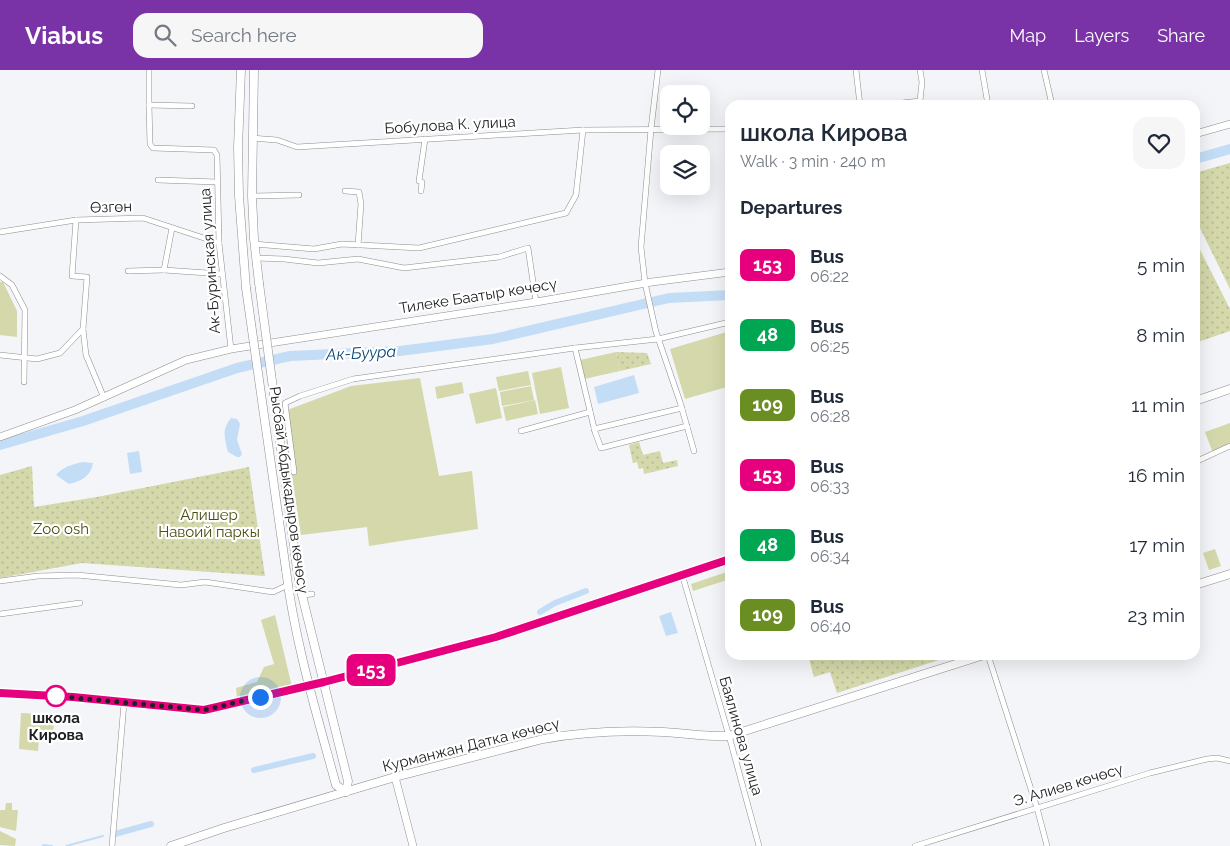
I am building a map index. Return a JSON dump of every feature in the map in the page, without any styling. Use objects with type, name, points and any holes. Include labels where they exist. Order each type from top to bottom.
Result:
[{"type":"main road","name":"Рысбай Абдыкадыров көчөсү","points":[[241,70],[238,148],[239,196],[246,288],[288,585],[310,685],[336,785],[346,792]]},
{"type":"main road","name":"Рысбай Абдыкадыров көчөсү","points":[[254,70],[252,138],[254,244],[297,569],[324,682]]},
{"type":"main road","points":[[1200,399],[1230,389]]},
{"type":"main road","points":[[0,693],[73,697],[204,710],[324,682],[496,637],[725,561]]},
{"type":"main road","points":[[1200,584],[1230,574]]},
{"type":"main road","name":"Курманжан Датка көчөсү","points":[[171,846],[224,828],[394,777],[562,736],[621,732],[664,732],[710,737],[729,736],[970,660]]},
{"type":"main road","points":[[324,682],[348,781],[346,792]]},
{"type":"street","points":[[149,70],[149,105],[192,106]]},
{"type":"street","points":[[658,70],[641,247],[645,283],[655,330],[682,408],[694,451]]},
{"type":"street","points":[[856,70],[859,100]]},
{"type":"street","points":[[920,70],[922,82],[920,100]]},
{"type":"street","points":[[982,70],[987,100]]},
{"type":"street","points":[[1044,70],[1051,100]]},
{"type":"street","name":"Ак-Буринская улица","points":[[0,437],[104,398],[186,360],[231,349],[219,243],[217,155],[214,150],[153,148],[150,144],[149,105]]},
{"type":"street","points":[[1200,133],[1230,124]]},
{"type":"street","name":"Бобулова К. улица","points":[[252,138],[277,140],[297,147],[583,130],[725,129]]},
{"type":"street","points":[[254,244],[314,249],[342,244],[419,248],[566,213],[576,194],[583,130]]},
{"type":"street","points":[[421,191],[422,182],[419,181],[425,139]]},
{"type":"street","points":[[158,180],[217,182]]},
{"type":"street","points":[[345,191],[359,192],[361,204],[358,245]]},
{"type":"street","points":[[252,196],[299,195]]},
{"type":"street","name":"Өзгөн","points":[[0,232],[76,220],[143,218],[219,243]]},
{"type":"street","points":[[76,220],[72,276],[87,277],[83,328],[86,355],[104,398]]},
{"type":"street","points":[[164,270],[172,228]]},
{"type":"street","points":[[256,258],[318,263],[358,259],[404,268],[499,257],[528,248],[536,302]]},
{"type":"street","points":[[128,271],[164,270],[222,274]]},
{"type":"street","name":"Тилеке Баатыр көчөсү","points":[[231,349],[536,302],[645,283],[725,273]]},
{"type":"street","points":[[0,276],[12,285],[25,310],[24,382]]},
{"type":"street","points":[[294,472],[286,403],[300,396],[353,379],[576,348],[658,339],[725,323]]},
{"type":"street","points":[[0,355],[37,359],[60,353],[83,328]]},
{"type":"street","points":[[576,348],[600,448],[687,426]]},
{"type":"street","points":[[594,429],[682,408]]},
{"type":"street","points":[[521,431],[590,412]]},
{"type":"street","points":[[1200,460],[1230,446]]},
{"type":"street","name":"Баялинова улица","points":[[682,574],[759,846]]},
{"type":"street","points":[[0,581],[38,576],[77,575],[181,585],[205,582],[272,592],[288,585]]},
{"type":"street","points":[[302,595],[312,594]]},
{"type":"street","points":[[0,614],[80,604]]},
{"type":"street","points":[[988,660],[1037,808],[1047,846]]},
{"type":"street","points":[[112,846],[124,703]]},
{"type":"street","name":"Э. Алиев көчөсү","points":[[915,846],[1150,773],[1207,759],[1217,758],[1230,761]]},
{"type":"street","points":[[394,777],[413,846]]},
{"type":"green space","points":[[1230,163],[1230,289],[1200,228],[1200,172]]},
{"type":"green space","points":[[1200,250],[1230,309],[1230,331],[1200,341]]},
{"type":"green space","points":[[0,282],[3,282],[17,311],[17,337],[0,335]]},
{"type":"green space","points":[[725,332],[725,387],[685,399],[670,349]]},
{"type":"green space","points":[[616,352],[620,371],[584,379],[580,360]]},
{"type":"green space","points":[[616,352],[647,353],[651,364],[620,371]]},
{"type":"green space","points":[[561,367],[569,408],[540,414],[532,373]]},
{"type":"green space","points":[[528,371],[531,385],[499,391],[496,377]]},
{"type":"green space","points":[[420,378],[439,476],[472,471],[478,529],[369,546],[367,527],[301,535],[282,412],[351,386]]},
{"type":"green space","points":[[462,382],[464,393],[437,399],[435,387]]},
{"type":"green space","points":[[531,386],[534,400],[502,406],[500,392]]},
{"type":"green space","points":[[496,388],[502,418],[476,424],[469,394]]},
{"type":"green space","points":[[535,400],[538,414],[506,421],[503,407]]},
{"type":"green space","points":[[1230,423],[1230,444],[1213,453],[1205,432]]},
{"type":"green space","points":[[639,442],[643,455],[660,451],[663,463],[677,460],[678,466],[644,474],[643,468],[639,469],[637,462],[633,463],[629,445]]},
{"type":"green space","name":"Алишер Навоий паркы","points":[[32,466],[34,507],[97,497],[249,467],[265,576],[82,563],[0,578],[0,475]]},
{"type":"green space","points":[[1215,549],[1221,566],[1209,570],[1203,553]]},
{"type":"green space","points":[[725,573],[725,581],[693,591],[691,584]]},
{"type":"green space","points":[[275,615],[292,687],[237,698],[236,688],[257,682],[264,667],[274,664],[261,620]]},
{"type":"green space","points":[[809,660],[939,660],[837,693],[830,672],[814,677]]},
{"type":"green space","points":[[21,713],[54,715],[53,739],[39,738],[38,751],[19,749]]},
{"type":"green space","points":[[6,803],[12,803],[12,810],[18,810],[16,831],[0,827],[0,810],[5,810]]},
{"type":"green space","points":[[0,831],[16,839],[15,846],[0,845]]},
{"type":"water","points":[[634,375],[639,393],[598,404],[594,387]]},
{"type":"water","points":[[231,418],[237,419],[240,424],[237,440],[242,454],[240,457],[228,452],[225,430]]},
{"type":"water","points":[[139,451],[142,472],[130,474],[127,453]]},
{"type":"water","points":[[83,462],[93,463],[92,468],[88,475],[78,481],[69,484],[56,475],[65,468]]},
{"type":"water","points":[[671,612],[678,633],[666,636],[659,616]]},
{"type":"waterway","name":"Ак-Буура","points":[[1200,158],[1230,149]]},
{"type":"waterway","name":"Ак-Буура","points":[[0,445],[83,421],[237,368],[290,356],[400,351],[493,339],[669,298],[725,295]]},
{"type":"waterway","points":[[540,612],[555,603],[586,591]]},
{"type":"waterway","points":[[254,770],[313,756]]},
{"type":"waterway","points":[[115,834],[151,824]]},
{"type":"waterway","points":[[66,846],[103,836]]},
{"type":"waterway","points":[[43,845],[52,846]]},
{"type":"bus line","name":"153","points":[[0,693],[73,697],[204,710],[324,682],[496,637],[725,561]]},
{"type":"place","name":"школа Кирова","points":[[56,696]]},
{"type":"route","points":[[56,696],[204,710],[260,697]]},
{"type":"park label","name":"Zoo osh","points":[[61,529]]}]
